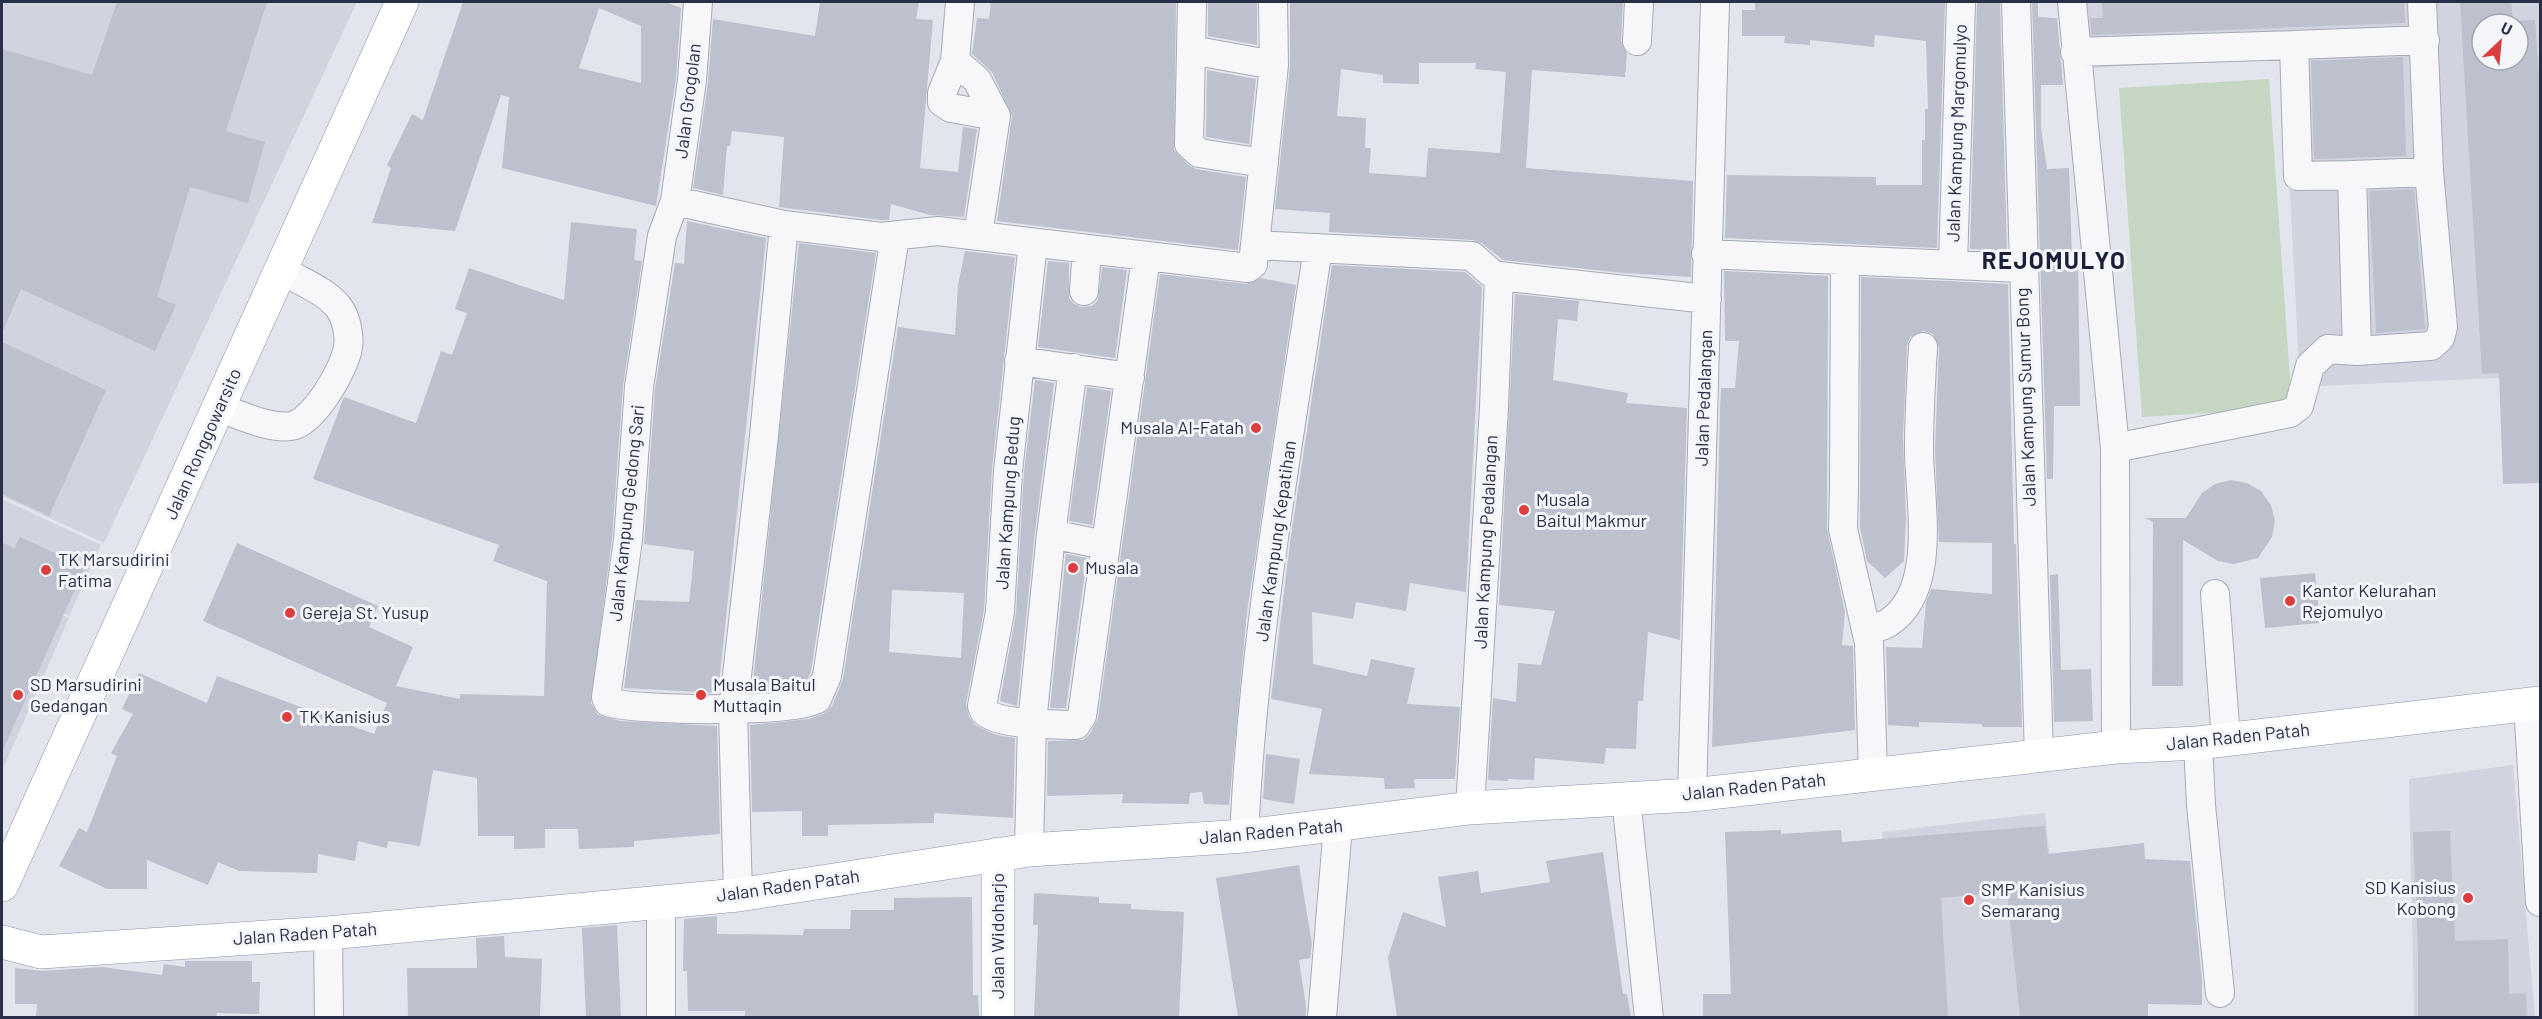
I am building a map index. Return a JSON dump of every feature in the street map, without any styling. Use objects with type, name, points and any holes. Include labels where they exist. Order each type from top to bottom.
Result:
[{"type":"highway","name":"Jalan Ronggowarsito","points":[[2,885],[402,2]]},
{"type":"highway","name":"Jalan Raden Patah","points":[[2,942],[40,952],[328,933],[738,896],[1013,852],[1244,836],[1470,808],[1692,795],[2116,747],[2212,741],[2534,704]]},
{"type":"highway","name":"Jalan Widoharjo","points":[[998,1017],[1013,852]]},
{"type":"street","name":"Jalan Grogolan","points":[[675,201],[692,80],[698,2]]},
{"type":"street","points":[[960,2],[955,61],[942,93],[942,102],[951,108],[996,116]]},
{"type":"street","points":[[1192,2],[1188,138],[1191,148],[1199,153],[1264,163]]},
{"type":"street","points":[[675,201],[783,225],[881,237],[938,231],[1248,268],[1253,264],[1274,66],[1273,2]]},
{"type":"street","points":[[1637,41],[1639,2]]},
{"type":"street","name":"Jalan Pedalangan","points":[[1692,795],[1715,2]]},
{"type":"street","name":"Jalan Kampung Margomulyo","points":[[1953,265],[1961,2]]},
{"type":"street","name":"Jalan Kampung Sumur Bong","points":[[2016,2],[2022,268],[2039,756]]},
{"type":"street","points":[[2072,2],[2075,52],[2115,448],[2116,747]]},
{"type":"street","points":[[2115,448],[2290,413],[2299,406],[2307,373],[2318,356],[2328,349],[2357,351],[2431,346],[2440,338],[2443,327],[2429,172],[2422,2]]},
{"type":"street","points":[[2075,52],[2425,40]]},
{"type":"street","points":[[2294,45],[2298,176],[2429,172]]},
{"type":"street","points":[[1191,50],[1274,66]]},
{"type":"street","points":[[955,61],[977,80],[996,116],[978,235]]},
{"type":"street","points":[[2352,175],[2357,351]]},
{"type":"street","name":"Jalan Kampung Gedong Sari","points":[[675,201],[662,237],[639,387],[628,540],[606,697],[613,704],[733,711],[814,702],[825,686],[895,236]]},
{"type":"street","points":[[738,896],[733,711],[764,436],[783,225]]},
{"type":"street","name":"Jalan Kampung Bedug","points":[[1033,243],[1008,471],[1000,612],[982,706],[984,711],[993,717],[1032,723],[1076,725],[1081,721],[1146,257]]},
{"type":"street","points":[[1255,245],[1475,256],[1491,273],[1499,276],[1707,299]]},
{"type":"street","name":"Jalan Kampung Kepatihan","points":[[1244,836],[1253,718],[1269,582],[1318,248]]},
{"type":"street","points":[[1084,291],[1087,249]]},
{"type":"street","points":[[1706,254],[2022,268]]},
{"type":"street","points":[[1845,261],[1842,518],[1869,643],[1873,775]]},
{"type":"street","points":[[220,408],[281,427],[294,426],[310,416],[338,375],[348,349],[349,335],[340,308],[323,294],[282,270]]},
{"type":"street","name":"Jalan Kampung Pedalangan","points":[[1470,808],[1494,418],[1499,276]]},
{"type":"street","points":[[1866,630],[1886,625],[1900,614],[1916,585],[1923,553],[1919,449],[1923,347]]},
{"type":"street","points":[[1019,362],[1130,377]]},
{"type":"street","points":[[1013,852],[1032,723],[1051,534],[1073,368]]},
{"type":"street","points":[[1051,534],[1105,545]]},
{"type":"street","points":[[2215,594],[2212,741],[2201,806],[2220,993]]},
{"type":"street","points":[[2534,704],[2541,902]]},
{"type":"street","points":[[1626,798],[1649,1017]]},
{"type":"street","points":[[1322,1017],[1338,826]]},
{"type":"street","points":[[661,902],[662,1017]]},
{"type":"street","points":[[328,933],[329,1017]]},
{"type":"shaded area","points":[[2,2],[357,2],[104,543],[2,496]]},
{"type":"shaded area","points":[[2082,2],[2540,2],[2540,376],[2300,387],[2283,58],[2085,68]]},
{"type":"shaded area","name":"TK Marsudirini Fatima","points":[[2,499],[101,545],[69,616],[23,595],[12,618],[2,613]]},
{"type":"shaded area","name":"SD Marsudirini Gedangan","points":[[23,597],[69,618],[2,771],[2,615],[12,619]]},
{"type":"shaded area","name":"SD Kanisius Kobong","points":[[2513,765],[2535,1017],[2414,1017],[2409,779]]},
{"type":"shaded area","name":"SMP Kanisius Semarang","points":[[2045,813],[2067,1017],[1888,1017],[1882,832]]},
{"type":"green space","points":[[2269,79],[2292,408],[2142,417],[2119,88]]},
{"type":"building","points":[[117,2],[267,2],[226,131],[265,142],[248,203],[190,187],[157,297],[176,305],[155,351],[21,289],[2,333],[2,49],[92,75]]},
{"type":"building","points":[[463,2],[666,2],[681,8],[676,78],[656,206],[502,168],[509,97],[501,95],[455,231],[372,223],[391,168],[387,165],[412,114],[423,120]],"holes":[[[599,8],[641,26],[641,83],[579,68]]]},
{"type":"building","points":[[820,2],[919,2],[916,19],[933,20],[920,168],[958,172],[963,127],[977,129],[964,217],[930,215],[891,204],[889,220],[779,207],[784,137],[732,131],[730,146],[727,146],[723,195],[693,188],[708,82],[713,19],[815,36]]},
{"type":"building","points":[[991,2],[1176,2],[1174,150],[1188,165],[1196,169],[1246,177],[1238,250],[997,221],[1012,116],[992,72],[972,54],[977,18],[989,19]]},
{"type":"building","points":[[1208,2],[1257,2],[1257,45],[1208,36]]},
{"type":"building","points":[[1290,2],[1623,2],[1621,40],[1627,54],[1625,77],[1532,70],[1526,168],[1693,181],[1691,277],[1624,273],[1503,260],[1483,244],[1473,240],[1329,232],[1330,213],[1275,209],[1290,67]],"holes":[[[1419,63],[1476,63],[1475,69],[1506,72],[1500,153],[1428,148],[1426,177],[1369,173],[1371,148],[1365,148],[1366,118],[1337,116],[1341,69],[1383,75],[1383,83],[1419,84]]]},
{"type":"building","points":[[1755,2],[1945,2],[1937,248],[1725,238],[1727,175],[1876,177],[1876,185],[1922,185],[1922,140],[1925,140],[1925,109],[1928,109],[1926,41],[1875,35],[1874,47],[1810,40],[1810,45],[1784,43],[1785,36],[1742,36],[1742,10],[1755,10]]},
{"type":"building","points":[[1977,2],[2000,2],[2007,251],[1970,249]]},
{"type":"building","points":[[2032,2],[2038,2],[2038,17],[2057,18],[2063,85],[2041,85],[2041,128],[2047,169],[2069,168],[2072,257],[2078,257],[2080,406],[2054,406],[2053,479],[2047,479]]},
{"type":"building","points":[[2102,2],[2404,2],[2405,23],[2092,35],[2090,18],[2103,18]]},
{"type":"building","points":[[2460,2],[2511,2],[2512,12],[2470,12],[2470,72],[2530,72],[2530,20],[2535,20],[2541,106],[2541,483],[2503,484],[2499,373],[2482,374]]},
{"type":"building","points":[[2403,57],[2406,156],[2314,159],[2311,61]]},
{"type":"building","points":[[1207,70],[1256,79],[1249,144],[1206,137]]},
{"type":"building","points":[[2414,189],[2425,329],[2376,333],[2369,191]]},
{"type":"building","points":[[687,221],[766,238],[718,693],[624,688],[636,600],[689,602],[694,551],[644,544],[655,389],[675,263],[684,264]]},
{"type":"building","points":[[571,222],[637,229],[634,260],[642,261],[623,386],[612,538],[591,703],[598,715],[620,721],[717,726],[720,834],[634,841],[634,847],[579,849],[578,829],[545,829],[545,848],[514,849],[514,836],[478,836],[477,778],[433,770],[420,846],[388,841],[387,848],[358,841],[355,861],[318,854],[317,873],[239,871],[218,862],[208,885],[147,860],[147,889],[107,889],[59,866],[79,828],[87,832],[117,756],[111,753],[133,714],[122,709],[139,673],[207,703],[217,676],[374,734],[387,703],[203,621],[237,543],[378,606],[369,627],[413,647],[396,686],[460,699],[460,694],[544,696],[547,581],[493,561],[499,545],[313,479],[344,397],[416,423],[441,351],[452,355],[467,313],[455,309],[469,268],[564,300]]},
{"type":"building","points":[[799,243],[876,253],[811,671],[805,686],[752,692]]},
{"type":"building","points":[[965,251],[1015,257],[992,469],[984,610],[966,704],[969,717],[975,725],[996,735],[1015,738],[1013,818],[934,813],[934,823],[828,825],[828,836],[802,836],[802,811],[752,812],[750,725],[809,719],[823,714],[832,706],[843,679],[898,327],[955,335],[958,285]],"holes":[[[892,590],[964,593],[961,658],[889,652]]]},
{"type":"building","points":[[1048,261],[1069,263],[1069,298],[1074,304],[1082,307],[1092,306],[1098,300],[1102,267],[1127,270],[1115,358],[1038,347]]},
{"type":"building","points":[[1332,265],[1465,272],[1482,287],[1466,592],[1410,583],[1406,611],[1356,602],[1353,619],[1312,612],[1313,664],[1367,676],[1371,659],[1415,668],[1407,704],[1460,707],[1455,779],[1414,779],[1415,788],[1385,789],[1384,778],[1309,774],[1322,709],[1271,699],[1290,543]]},
{"type":"building","points":[[1724,271],[1828,276],[1827,529],[1845,612],[1842,645],[1853,646],[1855,730],[1712,747],[1721,388],[1735,388],[1739,341],[1725,341]]},
{"type":"building","points":[[1160,274],[1246,284],[1261,278],[1296,285],[1247,612],[1229,805],[1204,804],[1202,792],[1190,793],[1189,804],[1122,803],[1123,794],[1047,796],[1048,741],[1083,740],[1090,734],[1098,718]]},
{"type":"building","points":[[1861,277],[2008,284],[2014,544],[2016,544],[2022,727],[1982,727],[1982,724],[1919,722],[1919,727],[1888,725],[1886,647],[1922,648],[1926,602],[1931,589],[1992,594],[1992,543],[1939,542],[1935,449],[1939,348],[1933,334],[1923,331],[1910,337],[1907,346],[1903,436],[1906,518],[1904,561],[1885,578],[1867,561],[1860,527]]},
{"type":"building","points":[[1515,294],[1579,301],[1577,321],[1558,319],[1553,380],[1628,393],[1626,403],[1687,408],[1680,640],[1648,632],[1643,701],[1638,701],[1636,749],[1606,748],[1604,764],[1535,758],[1534,780],[1508,779],[1508,781],[1488,780],[1493,698],[1516,702],[1518,663],[1541,665],[1555,611],[1499,605]]},
{"type":"building","points":[[2,342],[106,390],[49,516],[2,494]]},
{"type":"building","points":[[1035,380],[1054,383],[1035,532],[1017,706],[1000,701],[1016,613],[1024,472]]},
{"type":"building","points":[[1087,387],[1111,391],[1092,525],[1069,521]]},
{"type":"building","points":[[2231,480],[2247,483],[2261,491],[2271,505],[2275,521],[2272,537],[2258,558],[2234,564],[2218,561],[2183,540],[2183,686],[2152,686],[2153,522],[2145,518],[2186,518],[2202,493],[2215,484]]},
{"type":"building","points":[[20,537],[85,567],[2,752],[2,542],[14,548]]},
{"type":"building","points":[[1066,554],[1087,558],[1066,708],[1050,708]]},
{"type":"building","name":"Kantor Kelurahan Rejomulyo","points":[[2315,573],[2320,623],[2265,628],[2260,578]]},
{"type":"building","points":[[2058,574],[2061,670],[2091,669],[2093,721],[2054,722],[2050,575]]},
{"type":"building","points":[[1266,754],[1300,759],[1294,804],[1263,799]]},
{"type":"building","points":[[2045,826],[2048,854],[2144,843],[2145,859],[2190,861],[2202,980],[2202,1005],[2148,1004],[2148,1017],[2020,1017],[2007,892],[1941,898],[1948,1017],[1703,1017],[1703,994],[1731,994],[1725,832],[1781,830],[1781,834],[1841,830],[1842,842]]},
{"type":"building","points":[[2450,831],[2455,941],[2508,939],[2509,994],[2526,993],[2527,1017],[2418,1017],[2418,949],[2413,832]]},
{"type":"building","points":[[1603,852],[1623,994],[1627,994],[1631,1017],[1397,1017],[1388,957],[1403,912],[1446,927],[1438,877],[1478,871],[1481,893],[1550,882],[1546,861]]},
{"type":"building","points":[[1299,865],[1312,944],[1310,958],[1299,960],[1306,1017],[1238,1017],[1216,878]]},
{"type":"building","points":[[1034,893],[1099,897],[1099,903],[1131,904],[1131,909],[1184,912],[1179,1017],[1034,1017],[1038,925],[1033,925]]},
{"type":"building","points":[[972,897],[973,995],[978,995],[979,1017],[745,1017],[745,1011],[688,1011],[687,971],[683,971],[684,919],[717,916],[717,934],[803,935],[804,929],[850,929],[851,910],[894,910],[894,898]]},
{"type":"building","points":[[617,925],[621,1017],[586,1017],[582,928]]},
{"type":"building","points":[[504,936],[505,957],[542,959],[540,1017],[408,1017],[407,968],[477,968],[476,938]]},
{"type":"building","points":[[185,961],[252,961],[252,982],[260,982],[259,1014],[217,1013],[216,1017],[36,1017],[37,1004],[15,1004],[15,968],[42,971],[102,967],[162,975],[164,964],[185,967]]},
{"type":"place","name":"Musala Al-Fatah","points":[[1256,428]]},
{"type":"place","name":"Musala Baitul Makmur","points":[[1524,510]]},
{"type":"place","name":"Musala","points":[[1073,568]]},
{"type":"place","name":"TK Marsudirini Fatima","points":[[46,570]]},
{"type":"place","name":"Kantor Kelurahan Rejomulyo","points":[[2290,601]]},
{"type":"place","name":"Gereja St. Yusup","points":[[290,613]]},
{"type":"place","name":"SD Marsudirini Gedangan","points":[[18,695]]},
{"type":"place","name":"Musala Baitul Muttaqin","points":[[701,695]]},
{"type":"place","name":"TK Kanisius","points":[[287,717]]},
{"type":"place","name":"SD Kanisius Kobong","points":[[2468,898]]},
{"type":"place","name":"SMP Kanisius Semarang","points":[[1969,900]]},
{"type":"district","name":"REJOMULYO","points":[[2054,261]]}]
